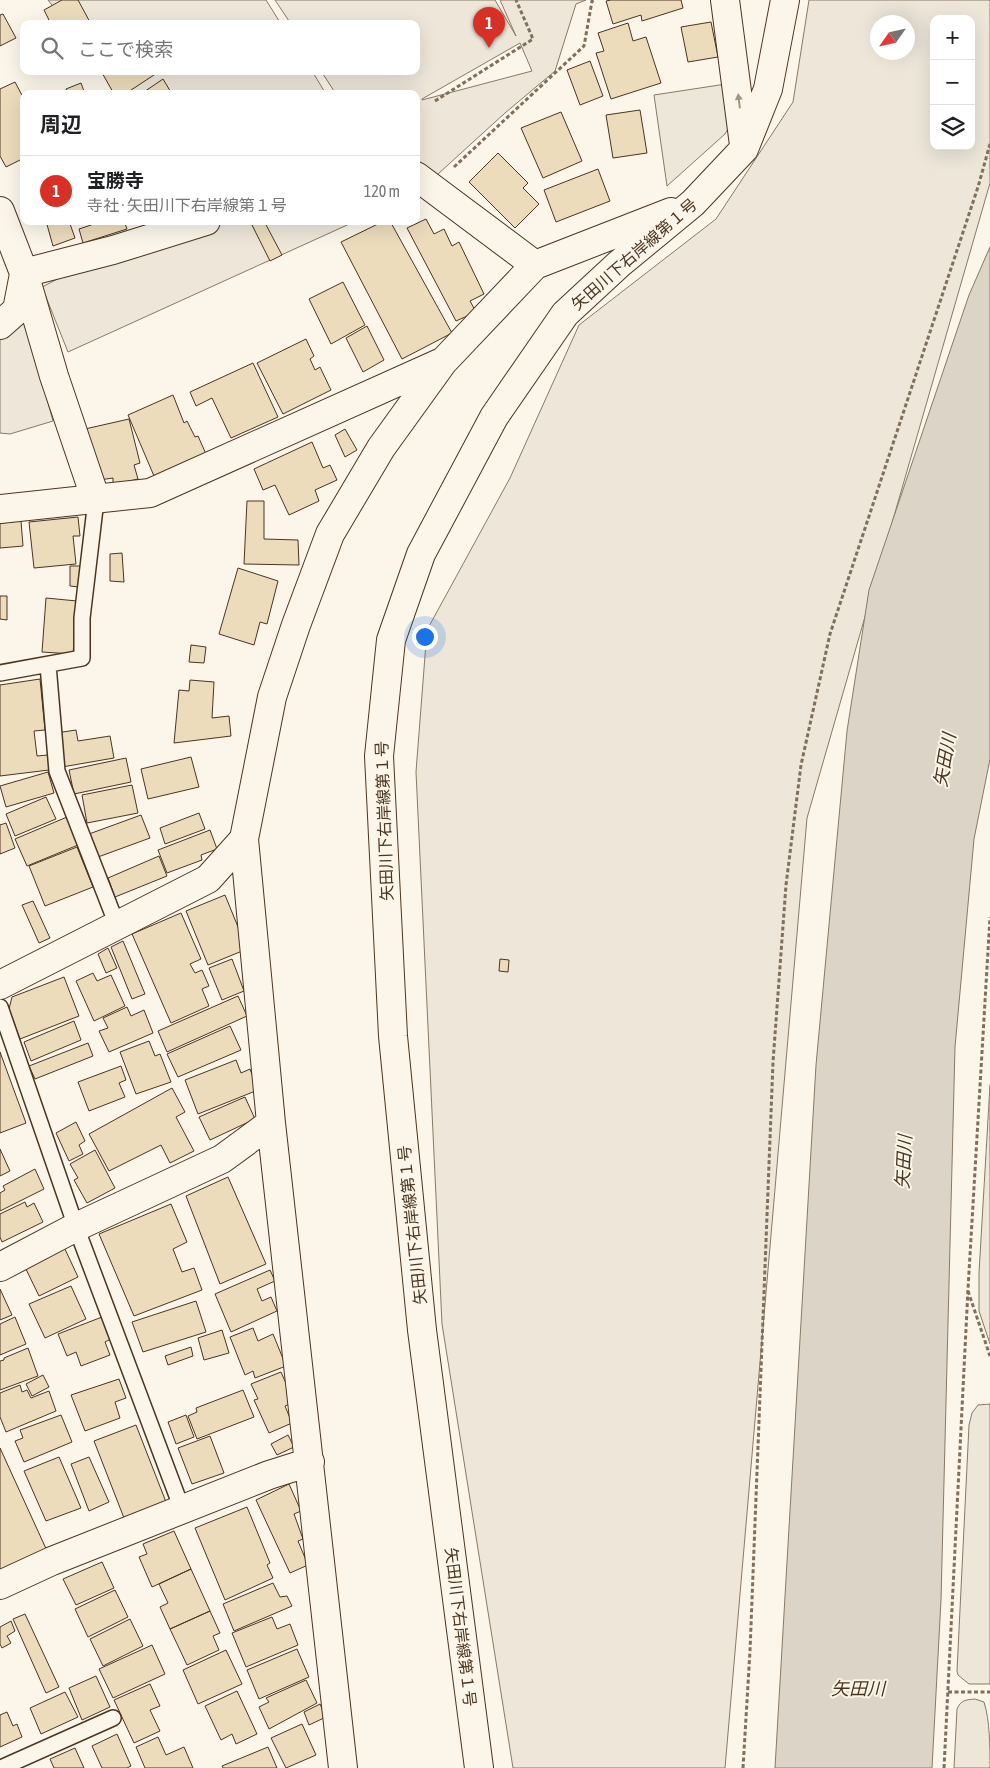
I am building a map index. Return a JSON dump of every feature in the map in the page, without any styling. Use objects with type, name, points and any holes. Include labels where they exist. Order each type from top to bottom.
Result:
[{"type":"street","points":[[725,0],[744,149]]},
{"type":"street","name":"矢田川下右岸線第１号","points":[[479,1768],[422,1330],[393,1036],[379,756],[391,640],[420,554],[494,417],[565,314],[620,264],[693,203],[744,149],[768,90],[785,0]]},
{"type":"street","points":[[424,182],[535,265]]},
{"type":"street","points":[[341,1767],[310,1462],[271,1123],[244,839],[272,696],[330,534],[381,448],[443,362],[535,265],[693,203]]},
{"type":"street","points":[[0,211],[24,273],[54,376],[96,500]]},
{"type":"street","points":[[24,273],[113,250],[193,225]]},
{"type":"street","points":[[0,325],[17,310],[24,273]]},
{"type":"street","points":[[0,509],[150,493],[443,362]]},
{"type":"street","points":[[0,985],[208,879],[244,839]]},
{"type":"street","points":[[0,1266],[76,1227],[222,1159],[271,1123]]},
{"type":"street","points":[[0,1585],[52,1561],[182,1509],[269,1475],[310,1462]]},
{"type":"lane","points":[[0,673],[82,658],[82,618],[96,500]]},
{"type":"lane","points":[[48,665],[57,771],[118,925]]},
{"type":"lane","points":[[0,1008],[76,1227],[182,1509]]},
{"type":"lane","points":[[1,1768],[113,1718]]},
{"type":"path","points":[[435,101],[533,39],[516,0]]},
{"type":"path","points":[[424,182],[584,46],[592,1],[595,0]]},
{"type":"path","points":[[743,1768],[750,1651],[773,1062],[786,884],[801,765],[830,634],[978,187],[990,144]]},
{"type":"path","points":[[944,1768],[968,1289],[990,917]]},
{"type":"path","points":[[968,1289],[990,1356]]},
{"type":"path","points":[[948,1692],[990,1692]]},
{"type":"shaded area","points":[[48,0],[266,0],[278,20],[64,20]]},
{"type":"shaded area","points":[[275,0],[495,0],[516,36],[500,0],[586,0],[576,4],[555,71],[505,113],[420,190],[420,90],[333,90],[324,75],[420,75],[420,20],[288,20]],"holes":[[[520,43],[532,71],[422,100]]]},
{"type":"shaded area","points":[[809,0],[990,0],[990,183],[807,818],[725,1768],[513,1768],[442,1324],[416,772],[427,630],[510,478],[579,325],[716,219],[793,102]]},
{"type":"shaded area","points":[[111,75],[314,75],[324,90],[124,90]]},
{"type":"shaded area","points":[[726,84],[732,122],[725,134],[667,186],[654,95]]},
{"type":"shaded area","points":[[162,225],[347,225],[68,352],[42,287]]},
{"type":"shaded area","points":[[25,319],[53,421],[10,434],[0,433],[0,339]]},
{"type":"shaded area","points":[[990,1085],[990,1344],[979,1311],[979,1273]]},
{"type":"shaded area","points":[[990,1404],[990,1684],[969,1684],[958,1675],[957,1671],[969,1425],[972,1413],[978,1405]]},
{"type":"shaded area","points":[[975,1699],[984,1702],[986,1709],[990,1768],[954,1768],[957,1709],[964,1701]]},
{"type":"water","name":"矢田川","points":[[990,247],[990,759],[974,839],[955,1047],[941,1600],[932,1768],[775,1768],[816,1065],[847,731],[869,590],[969,295]]},
{"type":"building","points":[[62,0],[78,0],[89,20],[49,20],[44,10]]},
{"type":"building","points":[[681,0],[683,8],[642,21],[641,15],[613,24],[606,1]]},
{"type":"building","points":[[3,14],[16,38],[0,46],[0,15]]},
{"type":"building","points":[[711,22],[718,57],[688,62],[681,27]]},
{"type":"building","points":[[628,23],[633,41],[646,37],[661,83],[611,99],[596,53],[604,51],[598,33]]},
{"type":"building","points":[[590,61],[603,96],[580,105],[567,70]]},
{"type":"building","points":[[103,75],[154,75],[131,90],[112,90]]},
{"type":"building","points":[[163,79],[170,90],[147,90]]},
{"type":"building","points":[[15,82],[20,91],[20,160],[6,167],[0,156],[0,89]]},
{"type":"building","points":[[81,83],[84,90],[66,90]]},
{"type":"building","points":[[640,110],[647,153],[613,158],[606,115]]},
{"type":"building","points":[[561,112],[582,161],[543,178],[521,128]]},
{"type":"building","points":[[498,153],[528,183],[523,188],[539,204],[515,228],[469,182]]},
{"type":"building","points":[[598,169],[610,201],[556,222],[544,190]]},
{"type":"building","points":[[426,219],[434,234],[444,229],[452,246],[459,242],[484,294],[470,301],[476,312],[456,321],[407,228],[420,225],[420,222]]},
{"type":"building","points":[[47,225],[70,225],[75,238],[53,246]]},
{"type":"building","points":[[91,225],[126,225],[127,229],[83,243],[79,229]]},
{"type":"building","points":[[252,225],[266,225],[282,255],[270,261]]},
{"type":"building","points":[[376,225],[392,225],[452,333],[402,359],[341,242]]},
{"type":"building","points":[[343,282],[365,325],[331,344],[309,299]]},
{"type":"building","points":[[367,326],[384,360],[363,372],[346,338]]},
{"type":"building","points":[[306,339],[314,356],[310,359],[315,370],[320,367],[331,390],[283,414],[257,363]]},
{"type":"building","points":[[253,363],[278,417],[231,438],[212,398],[196,406],[190,392]]},
{"type":"building","points":[[173,395],[184,423],[187,421],[195,437],[198,436],[206,454],[154,476],[128,415]]},
{"type":"building","points":[[129,419],[140,463],[134,465],[138,479],[113,485],[113,478],[99,480],[85,429]]},
{"type":"building","points":[[345,429],[357,450],[345,457],[335,435]]},
{"type":"building","points":[[312,442],[323,468],[330,465],[337,480],[315,490],[319,501],[289,515],[275,485],[263,490],[254,469]]},
{"type":"building","points":[[247,501],[264,501],[264,539],[298,540],[299,565],[244,564]]},
{"type":"building","points":[[78,517],[80,536],[73,536],[76,564],[34,568],[29,522]]},
{"type":"building","points":[[21,521],[23,546],[0,548],[0,523]]},
{"type":"building","points":[[122,553],[124,582],[110,581],[110,554]]},
{"type":"building","points":[[70,566],[81,566],[79,587],[70,586]]},
{"type":"building","points":[[238,568],[278,581],[267,624],[260,622],[254,645],[219,634]]},
{"type":"building","points":[[0,596],[7,596],[7,620],[0,619]]},
{"type":"building","points":[[46,598],[77,601],[73,654],[42,652]]},
{"type":"building","points":[[191,645],[206,647],[204,663],[189,662]]},
{"type":"building","points":[[40,679],[45,730],[34,731],[37,756],[48,755],[49,770],[0,776],[0,685]]},
{"type":"building","points":[[190,680],[214,682],[212,718],[229,716],[231,736],[174,743],[179,690],[189,691]]},
{"type":"building","points":[[76,730],[78,741],[110,736],[114,758],[62,767],[56,733]]},
{"type":"building","points":[[191,757],[199,787],[148,799],[141,769]]},
{"type":"building","points":[[126,758],[131,782],[74,794],[69,770]]},
{"type":"building","points":[[48,772],[54,793],[6,807],[0,786]]},
{"type":"building","points":[[132,785],[138,813],[87,823],[82,795]]},
{"type":"building","points":[[46,797],[56,819],[15,836],[6,814]]},
{"type":"building","points":[[199,813],[205,829],[165,844],[160,828]]},
{"type":"building","points":[[141,815],[150,838],[98,857],[89,834]]},
{"type":"building","points":[[67,817],[78,845],[27,866],[15,839]]},
{"type":"building","points":[[6,823],[15,848],[0,854],[0,825]]},
{"type":"building","points":[[210,830],[217,849],[201,855],[202,860],[167,873],[158,850]]},
{"type":"building","points":[[77,847],[93,887],[45,906],[29,866]]},
{"type":"building","points":[[159,856],[167,876],[115,897],[108,878]]},
{"type":"building","points":[[225,895],[247,949],[208,965],[186,911]]},
{"type":"building","points":[[33,901],[50,938],[39,943],[22,905]]},
{"type":"building","points":[[181,913],[201,959],[190,964],[195,973],[202,970],[209,986],[202,989],[209,1006],[171,1023],[132,934]]},
{"type":"building","points":[[123,941],[145,994],[132,999],[111,947]]},
{"type":"building","points":[[108,948],[117,968],[106,973],[98,954]]},
{"type":"building","points":[[232,959],[244,991],[222,1000],[209,968]]},
{"type":"building","points":[[500,959],[509,960],[508,972],[499,971]]},
{"type":"building","points":[[93,973],[97,981],[111,975],[125,1006],[94,1021],[76,981]]},
{"type":"building","points":[[64,977],[79,1016],[20,1039],[9,1009],[12,997]]},
{"type":"building","points":[[238,996],[247,1016],[167,1052],[158,1031]]},
{"type":"building","points":[[127,1007],[131,1016],[144,1010],[153,1033],[109,1052],[99,1031],[108,1028],[103,1018]]},
{"type":"building","points":[[74,1021],[81,1040],[31,1061],[24,1042]]},
{"type":"building","points":[[230,1026],[241,1050],[178,1077],[167,1054]]},
{"type":"building","points":[[149,1041],[155,1056],[160,1054],[171,1082],[136,1094],[120,1052]]},
{"type":"building","points":[[88,1043],[93,1056],[35,1079],[29,1066]]},
{"type":"building","points":[[0,1052],[26,1123],[0,1133]]},
{"type":"building","points":[[236,1060],[241,1073],[250,1069],[258,1090],[198,1114],[185,1080]]},
{"type":"building","points":[[121,1066],[126,1080],[119,1083],[125,1097],[89,1111],[78,1082]]},
{"type":"building","points":[[172,1088],[185,1112],[176,1117],[194,1151],[170,1163],[161,1145],[109,1171],[89,1134]]},
{"type":"building","points":[[245,1097],[255,1119],[210,1140],[199,1117]]},
{"type":"building","points":[[76,1122],[85,1141],[79,1145],[83,1154],[69,1161],[56,1133]]},
{"type":"building","points":[[0,1149],[10,1171],[0,1176]]},
{"type":"building","points":[[95,1150],[115,1188],[87,1203],[74,1180],[78,1178],[70,1164]]},
{"type":"building","points":[[35,1169],[44,1189],[0,1211],[0,1193],[5,1190],[3,1186]]},
{"type":"building","points":[[228,1177],[266,1264],[220,1284],[186,1196]]},
{"type":"building","points":[[25,1202],[27,1207],[34,1203],[43,1222],[2,1242],[0,1237],[0,1214]]},
{"type":"building","points":[[171,1204],[187,1242],[173,1249],[182,1272],[194,1268],[202,1290],[134,1316],[99,1234]]},
{"type":"building","points":[[64,1247],[78,1277],[39,1296],[24,1265]]},
{"type":"building","points":[[270,1270],[275,1281],[257,1289],[262,1301],[271,1297],[277,1311],[231,1332],[215,1294]]},
{"type":"building","points":[[71,1286],[86,1319],[45,1338],[29,1304]]},
{"type":"building","points":[[0,1289],[12,1315],[0,1320]]},
{"type":"building","points":[[196,1301],[206,1332],[143,1352],[132,1322]]},
{"type":"building","points":[[15,1317],[26,1344],[0,1355],[0,1324]]},
{"type":"building","points":[[102,1317],[111,1339],[105,1342],[110,1355],[81,1366],[76,1352],[67,1356],[58,1334]]},
{"type":"building","points":[[253,1328],[258,1341],[273,1334],[286,1366],[255,1378],[253,1371],[245,1375],[230,1337]]},
{"type":"building","points":[[222,1330],[229,1353],[204,1360],[198,1338]]},
{"type":"building","points":[[191,1347],[193,1356],[168,1365],[165,1356]]},
{"type":"building","points":[[28,1348],[38,1376],[0,1390],[0,1361]]},
{"type":"building","points":[[281,1372],[294,1402],[285,1406],[292,1423],[269,1433],[254,1400],[258,1399],[251,1384]]},
{"type":"building","points":[[43,1375],[49,1387],[32,1396],[26,1384]]},
{"type":"building","points":[[119,1379],[126,1398],[115,1402],[120,1418],[85,1431],[71,1395]]},
{"type":"building","points":[[20,1385],[22,1392],[27,1390],[31,1398],[49,1391],[56,1411],[6,1432],[0,1417],[0,1393]]},
{"type":"building","points":[[243,1390],[254,1417],[197,1439],[188,1416],[197,1412],[196,1408]]},
{"type":"building","points":[[61,1415],[72,1442],[24,1462],[15,1441],[23,1438],[20,1430]]},
{"type":"building","points":[[186,1415],[194,1437],[176,1444],[168,1422]]},
{"type":"building","points":[[136,1425],[166,1502],[124,1518],[94,1441]]},
{"type":"building","points":[[288,1435],[294,1447],[277,1455],[271,1444]]},
{"type":"building","points":[[210,1436],[224,1473],[192,1484],[178,1448]]},
{"type":"building","points":[[0,1448],[48,1553],[2,1574],[0,1569]]},
{"type":"building","points":[[59,1457],[81,1508],[46,1521],[24,1471]]},
{"type":"building","points":[[89,1457],[109,1502],[89,1511],[71,1464]]},
{"type":"building","points":[[289,1484],[301,1511],[294,1514],[303,1539],[298,1541],[308,1565],[290,1573],[256,1500]]},
{"type":"building","points":[[247,1507],[270,1563],[267,1565],[273,1578],[225,1600],[195,1528]]},
{"type":"building","points":[[174,1531],[191,1569],[152,1587],[139,1557],[147,1554],[143,1544]]},
{"type":"building","points":[[102,1562],[114,1588],[76,1605],[63,1579]]},
{"type":"building","points":[[191,1569],[210,1611],[170,1629],[160,1607],[168,1603],[159,1584]]},
{"type":"building","points":[[273,1583],[280,1597],[287,1596],[292,1606],[234,1631],[223,1604]]},
{"type":"building","points":[[115,1590],[128,1617],[88,1637],[75,1609]]},
{"type":"building","points":[[210,1611],[220,1633],[213,1636],[219,1650],[187,1665],[170,1629]]},
{"type":"building","points":[[25,1614],[59,1687],[46,1693],[13,1619]]},
{"type":"building","points":[[272,1617],[277,1629],[290,1624],[298,1645],[246,1667],[232,1633]]},
{"type":"building","points":[[130,1619],[143,1646],[103,1666],[90,1639]]},
{"type":"building","points":[[11,1621],[15,1631],[7,1636],[11,1643],[2,1648],[0,1644],[0,1627]]},
{"type":"building","points":[[152,1645],[165,1674],[113,1698],[99,1669]]},
{"type":"building","points":[[297,1649],[309,1677],[259,1699],[247,1670]]},
{"type":"building","points":[[226,1650],[242,1684],[198,1704],[183,1670]]},
{"type":"building","points":[[96,1676],[110,1707],[82,1720],[69,1688]]},
{"type":"building","points":[[306,1680],[317,1703],[269,1729],[259,1707],[269,1702],[266,1698]]},
{"type":"building","points":[[150,1684],[160,1706],[150,1710],[160,1731],[134,1743],[114,1700]]},
{"type":"building","points":[[237,1691],[257,1734],[236,1744],[232,1734],[221,1740],[205,1706]]},
{"type":"building","points":[[65,1692],[78,1717],[41,1734],[30,1708]]},
{"type":"building","points":[[320,1704],[326,1717],[309,1725],[304,1712]]},
{"type":"building","points":[[7,1712],[13,1726],[17,1724],[22,1737],[0,1747],[0,1715]]},
{"type":"building","points":[[302,1724],[316,1755],[286,1768],[271,1738]]},
{"type":"building","points":[[117,1734],[131,1766],[127,1768],[102,1768],[92,1746]]},
{"type":"building","points":[[158,1737],[166,1755],[184,1747],[193,1768],[145,1768],[136,1747]]},
{"type":"building","points":[[268,1747],[277,1768],[223,1768],[222,1766]]},
{"type":"building","points":[[75,1748],[84,1768],[54,1768],[50,1759]]},
{"type":"place","name":"宝勝寺","points":[[489,48]]}]
